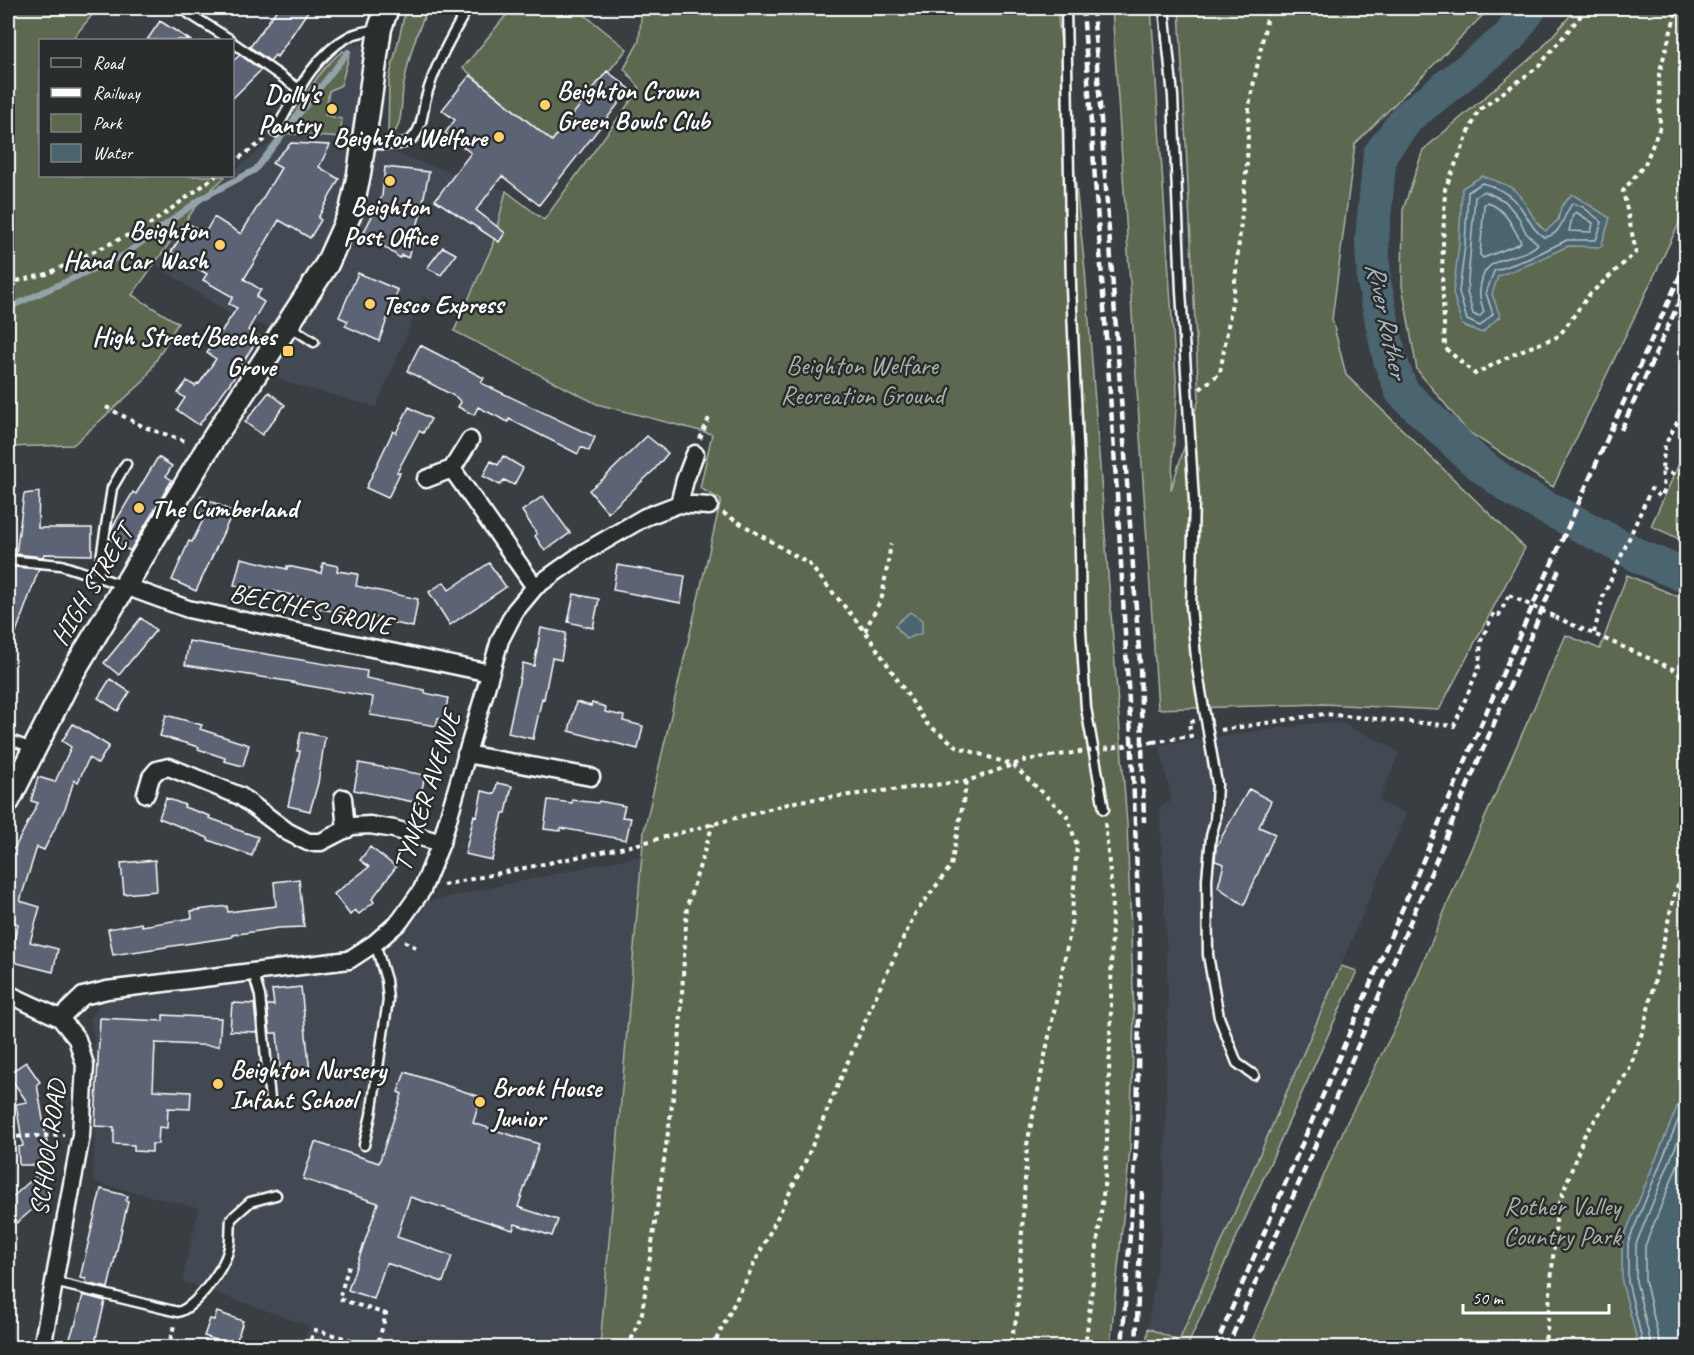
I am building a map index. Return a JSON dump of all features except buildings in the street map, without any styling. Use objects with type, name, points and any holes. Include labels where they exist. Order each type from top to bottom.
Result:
[{"type":"street","name":"HIGH STREET","points":[[8,801],[73,672],[208,448],[327,264],[351,212],[384,18]]},
{"type":"street","points":[[426,479],[452,469],[470,440]]},
{"type":"street","points":[[678,504],[695,454]]},
{"type":"street","points":[[452,469],[535,587]]},
{"type":"street","name":"TYNKER AVENUE","points":[[60,1018],[83,996],[107,990],[349,960],[375,943],[400,921],[422,890],[441,843],[489,672],[500,640],[515,611],[535,587],[583,553],[645,518],[678,504],[709,506]]},
{"type":"street","name":"BEECHES GROVE","points":[[126,586],[188,609],[489,672]]},
{"type":"street","points":[[466,754],[591,777]]},
{"type":"street","points":[[146,794],[151,777],[157,770],[169,767],[240,796],[288,832],[308,842],[321,842],[352,826],[370,825],[394,829],[441,843]]},
{"type":"street","points":[[343,798],[346,830]]},
{"type":"street","name":"SCHOOL ROAD","points":[[8,994],[60,1018],[77,1039],[85,1065],[81,1135],[42,1347]]},
{"type":"lane","points":[[180,8],[229,39]]},
{"type":"lane","points":[[363,143],[394,144],[410,140],[418,130],[431,78],[445,47],[468,8]]},
{"type":"lane","points":[[1066,8],[1071,287],[1079,466],[1081,630],[1086,708],[1104,809]]},
{"type":"lane","points":[[1164,8],[1173,96],[1194,501],[1191,606],[1197,668],[1217,784],[1215,822],[1207,879],[1208,955],[1219,1017],[1237,1063],[1254,1075]]},
{"type":"lane","points":[[275,132],[298,89],[324,55],[351,35],[384,18]]},
{"type":"lane","points":[[234,42],[298,89]]},
{"type":"lane","points":[[288,325],[314,342]]},
{"type":"lane","points":[[98,577],[112,488],[126,464]]},
{"type":"lane","points":[[8,560],[61,565],[126,586]]},
{"type":"lane","points":[[8,739],[33,748]]},
{"type":"lane","points":[[364,1145],[371,1115],[388,1000],[386,980],[375,943]]},
{"type":"lane","points":[[253,972],[260,996],[270,1100]]},
{"type":"lane","points":[[53,1281],[178,1312],[186,1310],[207,1289],[229,1250],[231,1219],[250,1202],[276,1195]]},
{"type":"path","points":[[1188,399],[1220,373],[1234,291],[1247,163],[1249,106],[1269,8]]},
{"type":"path","points":[[1587,8],[1539,66],[1478,111],[1445,189],[1442,273],[1445,348],[1475,374],[1518,352],[1559,336],[1589,295],[1636,252],[1623,191],[1645,164],[1660,127],[1659,74],[1676,13],[1683,8]]},
{"type":"path","points":[[234,162],[275,132]]},
{"type":"path","points":[[8,284],[47,274],[149,225],[215,177]]},
{"type":"path","points":[[1594,633],[1604,597],[1651,489],[1661,497],[1664,491],[1662,468],[1665,446],[1686,406]]},
{"type":"path","points":[[106,407],[144,427],[208,448]]},
{"type":"path","points":[[1662,468],[1685,479]]},
{"type":"path","points":[[709,506],[809,564],[865,631],[927,724],[958,747],[1013,765],[1067,816],[1077,845],[1071,927],[1026,1145],[1017,1316],[1009,1347]]},
{"type":"path","points":[[865,631],[882,597],[891,544]]},
{"type":"path","points":[[1208,732],[1324,714],[1454,726],[1479,667],[1481,641],[1494,613],[1499,615],[1509,595],[1671,668],[1686,684]]},
{"type":"path","points":[[422,890],[635,845],[799,801],[967,781],[1026,760],[1191,736],[1189,722]]},
{"type":"path","points":[[712,1347],[806,1160],[875,998],[915,914],[951,866],[967,781]]},
{"type":"path","points":[[1085,1347],[1106,1170],[1112,894],[1104,809]]},
{"type":"path","points":[[628,1347],[642,1313],[678,1063],[687,906],[713,824]]},
{"type":"path","points":[[1543,1347],[1547,1331],[1557,1209],[1584,1136],[1629,1070],[1644,1027],[1675,891],[1686,871]]},
{"type":"path","points":[[8,1137],[81,1135]]},
{"type":"path","points":[[308,1347],[315,1330],[377,1347],[386,1314],[339,1299],[350,1262]]},
{"type":"path","points":[[168,1347],[178,1312]]},
{"type":"shaded area","points":[[362,44],[367,55],[357,142],[506,191],[492,247],[458,318],[423,296],[376,407],[289,383],[259,369],[283,331],[236,318],[155,264],[202,198],[225,177],[234,177],[234,170],[283,133],[292,110],[309,80],[343,45]]},
{"type":"shaded area","points":[[1316,723],[1341,723],[1399,753],[1379,801],[1406,814],[1178,1341],[1148,1328],[1161,1237],[1165,1168],[1168,988],[1160,808],[1172,800],[1159,745]]},
{"type":"shaded area","name":"Brook House Junior","points":[[642,855],[600,1347],[301,1347],[310,1326],[182,1281],[199,1208],[93,1182],[94,1037],[90,1018],[102,1002],[342,971],[372,959],[399,935],[425,902]]},
{"type":"green space","points":[[8,8],[98,8],[74,37],[76,39],[39,39],[39,177],[225,177],[202,198],[132,295],[178,323],[144,381],[73,445],[8,447]]},
{"type":"green space","points":[[406,8],[429,8],[410,57],[398,124],[393,135],[388,135],[389,80]]},
{"type":"green space","name":"Beighton Crown Green Bowls Club","points":[[512,8],[576,8],[627,49],[552,141],[463,68]]},
{"type":"green space","name":"Beighton Welfare Recreation Ground","points":[[642,8],[1057,8],[1085,270],[1127,824],[1134,1016],[1130,1150],[1110,1347],[600,1347],[644,831],[721,500],[700,488],[712,434],[597,404],[454,331],[492,247],[506,191],[544,220],[640,88],[624,69],[639,41]]},
{"type":"green space","points":[[1112,8],[1151,8],[1177,392],[1171,490],[1199,399],[1179,8],[1490,8],[1355,144],[1332,319],[1346,375],[1525,548],[1439,710],[1323,704],[1158,709]]},
{"type":"green space","points":[[1577,8],[1686,8],[1686,209],[1553,487],[1467,431],[1417,370],[1402,286],[1403,210],[1423,150],[1539,51]]},
{"type":"green space","points":[[343,51],[349,56],[341,85],[329,91],[325,115],[342,119],[340,138],[283,133],[317,78]]},
{"type":"green space","points":[[1686,448],[1686,542],[1651,526]]},
{"type":"green space","name":"Rother Valley Country Park","points":[[1627,575],[1686,600],[1686,1347],[1249,1348],[1347,1122],[1396,1026],[1464,865],[1566,635],[1600,649]]},
{"type":"green space","points":[[1341,966],[1357,971],[1187,1347],[1146,1347],[1148,1328],[1179,1341]]},
{"type":"water","points":[[1482,176],[1514,190],[1546,231],[1558,220],[1561,207],[1572,194],[1610,218],[1601,247],[1568,246],[1498,276],[1492,294],[1500,316],[1482,333],[1462,325],[1453,293],[1462,188]]},
{"type":"water","points":[[910,612],[922,620],[922,633],[906,639],[895,625]]},
{"type":"water","points":[[1686,1085],[1686,1347],[1639,1347],[1622,1283],[1622,1242]]},
{"type":"waterway","name":"River Rother","points":[[1530,8],[1509,37],[1408,117],[1380,154],[1372,239],[1374,282],[1390,360],[1402,392],[1474,460],[1515,491],[1643,558],[1686,576]]},
{"type":"waterway","points":[[8,308],[124,255],[202,198],[255,170],[348,52]]},
{"type":"railway","points":[[1083,8],[1117,494],[1133,772],[1140,952],[1137,1134],[1122,1348]]},
{"type":"railway","points":[[1093,8],[1140,664],[1144,822]]},
{"type":"railway","points":[[1215,1348],[1506,666],[1686,262]]},
{"type":"railway","points":[[1621,430],[1686,287]]},
{"type":"railway","points":[[1227,1348],[1329,1114],[1560,567]]},
{"type":"railway","points":[[1136,1348],[1142,1191]]},
{"type":"place","name":"Beighton Crown Green Bowls Club","points":[[545,105]]},
{"type":"place","name":"Dolly's Pantry","points":[[332,109]]},
{"type":"place","name":"Beighton Welfare","points":[[499,137]]},
{"type":"place","name":"Beighton Post Office","points":[[390,181]]},
{"type":"place","name":"Beighton Hand Car Wash","points":[[220,245]]},
{"type":"place","name":"Tesco Express","points":[[370,304]]},
{"type":"place","name":"High Street/Beeches Grove","points":[[288,351]]},
{"type":"place","name":"The Cumberland","points":[[139,508]]},
{"type":"place","name":"Beighton Nursery Infant School","points":[[218,1084]]},
{"type":"place","name":"Brook House Junior","points":[[480,1102]]}]
